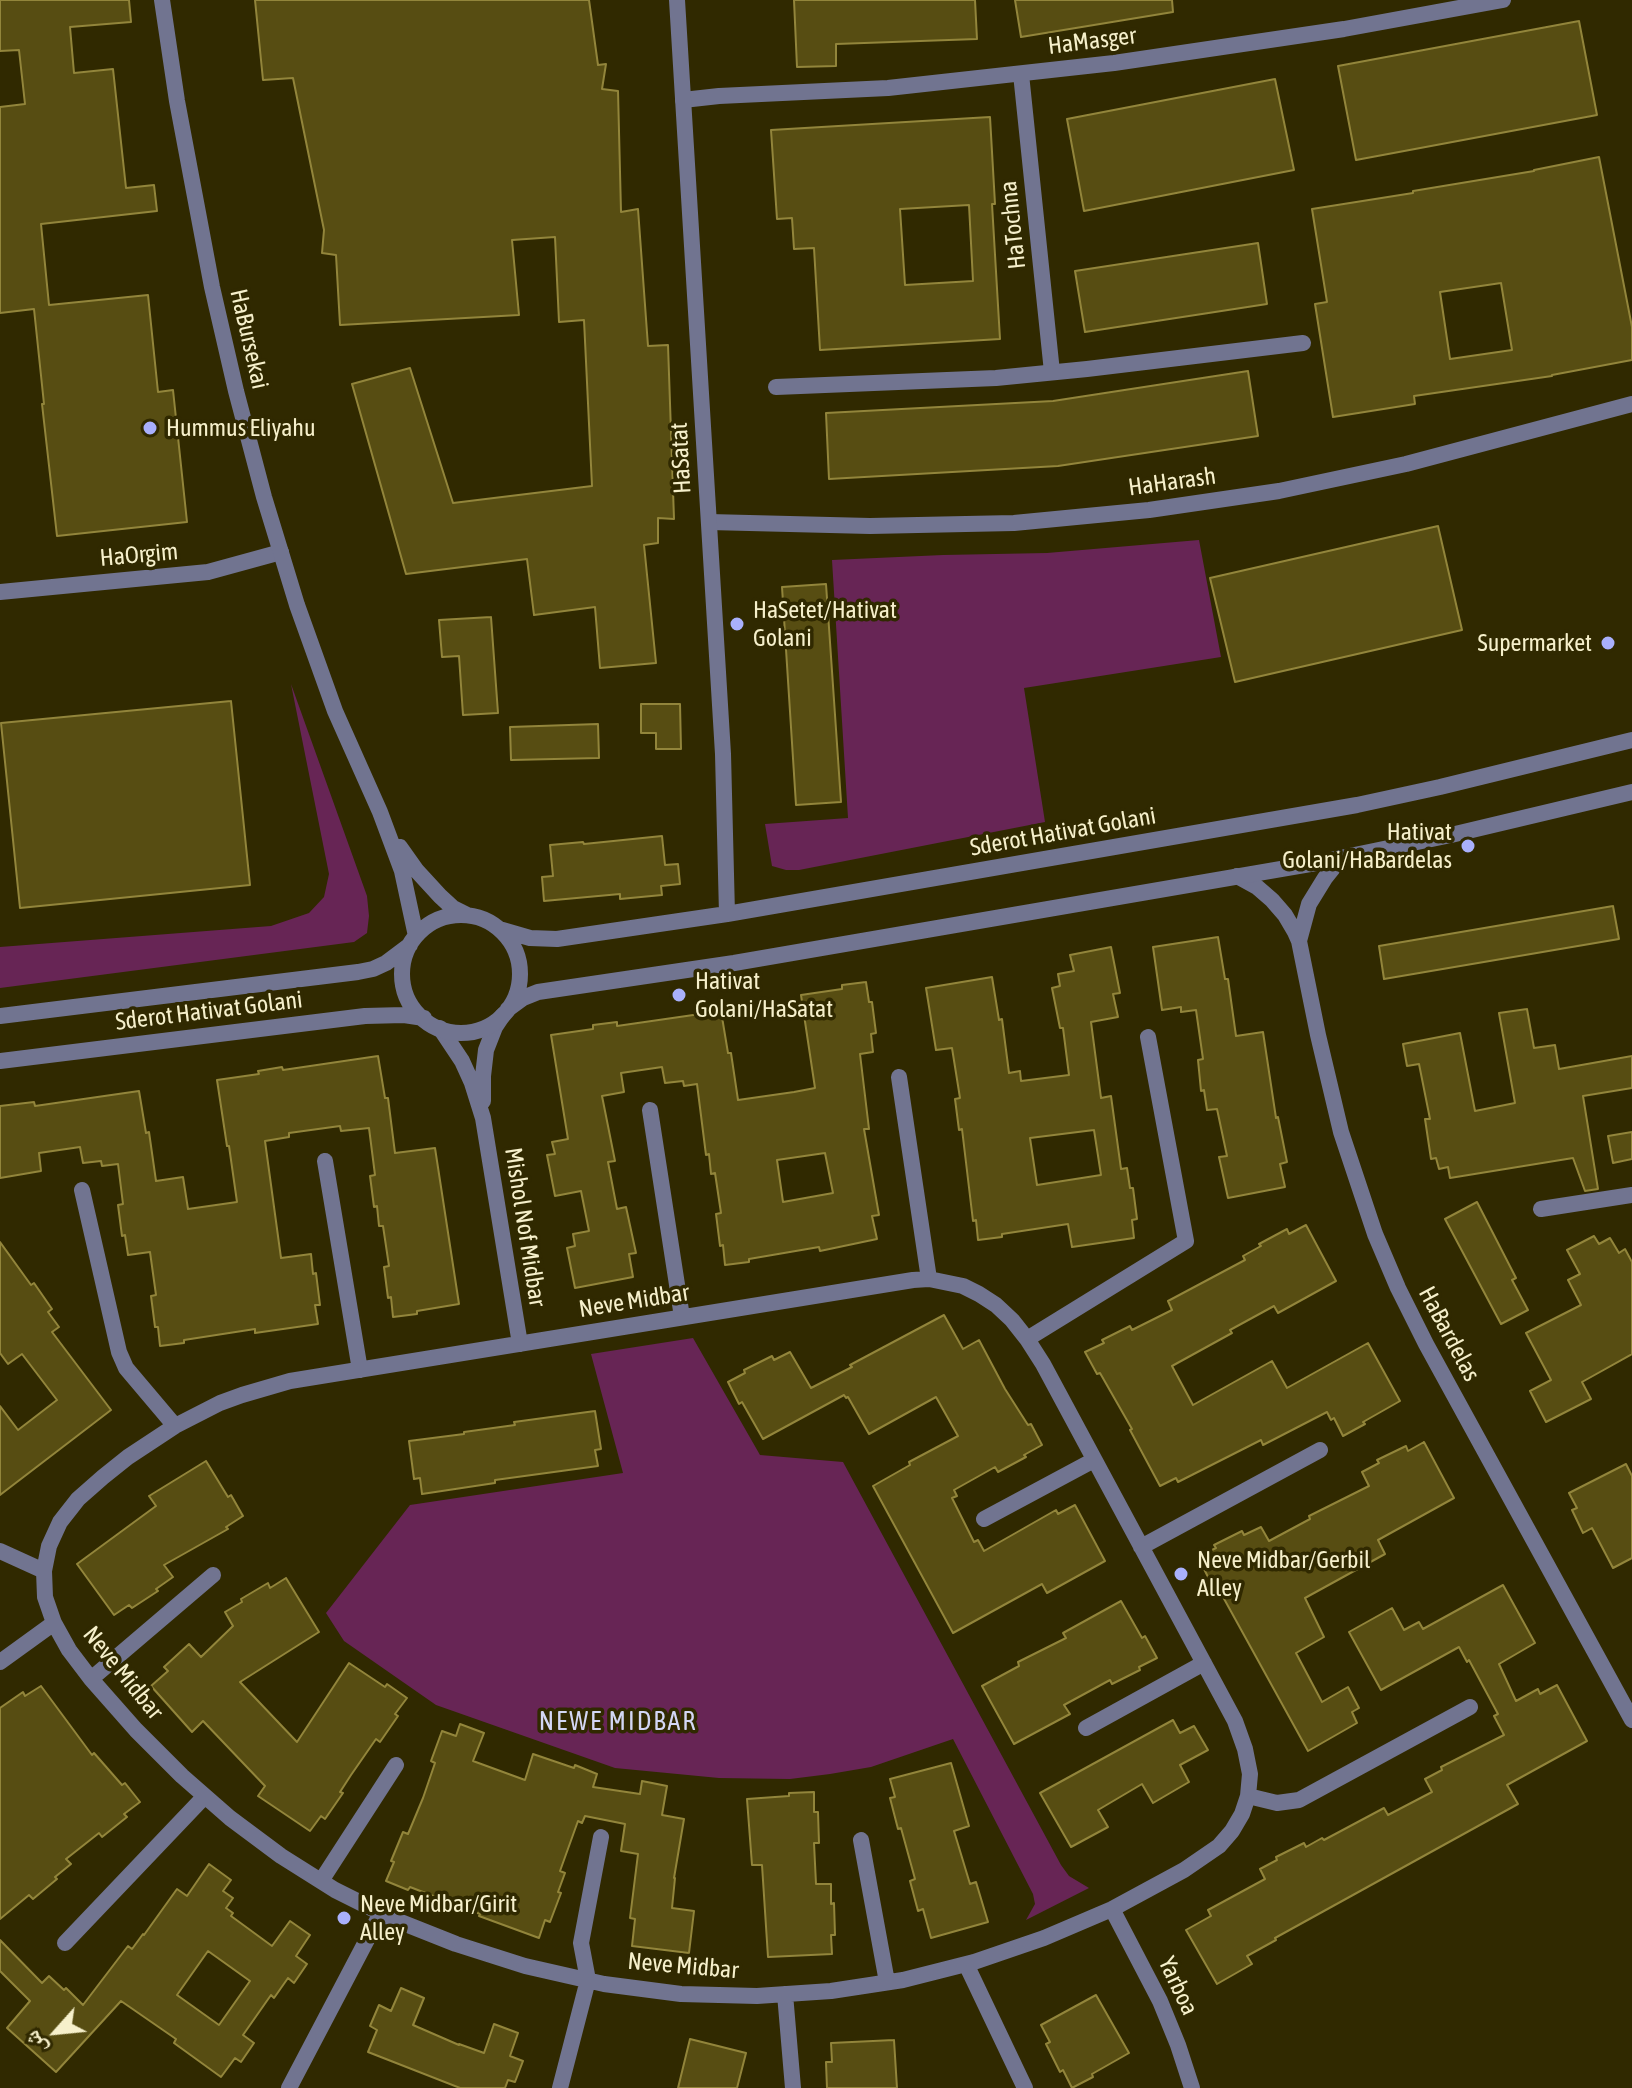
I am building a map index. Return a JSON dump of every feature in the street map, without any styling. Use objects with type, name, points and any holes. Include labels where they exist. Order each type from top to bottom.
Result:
[{"type":"street","name":"HaBursekai","points":[[162,0],[177,101],[212,287],[252,452],[297,605],[335,711],[380,812],[402,871],[413,940]]},
{"type":"street","name":"HaSatat","points":[[677,0],[723,754],[727,914]]},
{"type":"street","name":"HaMasger","points":[[683,100],[876,89],[1021,74],[1235,46],[1503,0]]},
{"type":"street","name":"HaTochna","points":[[1021,74],[1052,372]]},
{"type":"street","points":[[776,387],[996,378],[1303,343]]},
{"type":"street","name":"HaHarash","points":[[709,522],[870,526],[1014,523],[1149,510],[1279,491],[1406,464],[1632,404]]},
{"type":"street","name":"HaOrgim","points":[[0,592],[208,572],[281,552]]},
{"type":"street","name":"Sderot Hativat Golani","points":[[499,929],[530,938],[557,939],[727,914],[1357,805],[1632,740]]},
{"type":"street","points":[[505,1012],[517,992],[520,969],[514,947],[499,929],[490,922],[469,915],[457,915],[435,921],[413,940],[403,966],[409,1000],[424,1018],[440,1028],[454,1032],[477,1030],[488,1026],[523,998],[538,992],[734,963],[1341,858],[1632,792]]},
{"type":"street","name":"HaBursekai","points":[[380,812],[397,843],[422,877],[453,908],[469,915]]},
{"type":"street","name":"HaBardelas","points":[[1299,941],[1309,904],[1341,858]]},
{"type":"street","name":"HaBardelas","points":[[1237,876],[1257,887],[1279,907],[1299,941],[1341,1132],[1375,1234],[1398,1288],[1632,1720]]},
{"type":"street","name":"Sderot Hativat Golani","points":[[0,1016],[358,972],[386,963],[413,940]]},
{"type":"street","name":"Mishol Nof Midbar","points":[[483,1118],[486,1050],[505,1012]]},
{"type":"street","name":"Sderot Hativat Golani","points":[[0,1061],[365,1016],[424,1018]]},
{"type":"street","name":"Mishol Nof Midbar","points":[[440,1028],[462,1061],[483,1118],[520,1344]]},
{"type":"street","points":[[1027,1339],[1186,1241],[1148,1037]]},
{"type":"street","points":[[899,1077],[929,1279]]},
{"type":"street","points":[[650,1110],[682,1317]]},
{"type":"street","points":[[325,1161],[360,1370]]},
{"type":"street","points":[[82,1190],[119,1352],[126,1368],[175,1426]]},
{"type":"street","points":[[1541,1209],[1632,1195]]},
{"type":"street","name":"Neve Midbar","points":[[929,1279],[963,1286],[979,1294],[1012,1320],[1027,1339],[1235,1721],[1250,1774],[1248,1796],[1232,1831],[1219,1846],[1184,1870],[1112,1909],[1044,1938],[966,1964],[831,1991],[757,1996],[681,1994],[588,1980],[525,1966],[470,1949],[381,1913],[321,1881],[230,1818],[136,1730],[91,1679],[69,1650],[54,1623],[45,1597],[44,1571],[49,1546],[60,1522],[78,1499],[128,1457],[175,1426],[220,1403],[266,1387],[913,1280],[929,1279]]},
{"type":"street","points":[[1141,1547],[1320,1450]]},
{"type":"street","points":[[984,1519],[1094,1460]]},
{"type":"street","points":[[0,1551],[44,1571]]},
{"type":"street","points":[[91,1679],[213,1575]]},
{"type":"street","points":[[0,1662],[54,1623]]},
{"type":"street","points":[[1086,1728],[1204,1663]]},
{"type":"street","points":[[1248,1796],[1277,1803],[1299,1800],[1470,1707]]},
{"type":"street","points":[[321,1881],[396,1765]]},
{"type":"street","points":[[65,1943],[205,1796]]},
{"type":"street","points":[[560,2088],[588,1980],[581,1943],[601,1837]]},
{"type":"street","points":[[861,1840],[887,1982]]},
{"type":"street","name":"Yarboa","points":[[1112,1909],[1160,2001],[1192,2088]]},
{"type":"street","points":[[289,2088],[381,1913]]},
{"type":"street","points":[[966,1964],[1025,2088]]},
{"type":"street","points":[[785,1994],[793,2088]]},
{"type":"shaded area","points":[[1199,540],[1221,657],[1024,688],[1045,822],[799,870],[772,866],[765,824],[848,818],[832,560],[1047,553]]},
{"type":"shaded area","points":[[291,684],[367,896],[367,933],[354,942],[0,988],[0,947],[271,926],[309,913],[324,897],[329,874]]},
{"type":"shaded area","points":[[693,1338],[760,1455],[843,1462],[1061,1865],[1069,1876],[1089,1888],[1026,1920],[1035,1904],[1033,1894],[953,1739],[871,1767],[790,1779],[719,1778],[615,1768],[436,1705],[344,1641],[326,1613],[410,1505],[623,1473],[591,1354]]},
{"type":"building","points":[[0,0],[129,0],[131,22],[70,27],[74,73],[113,69],[126,188],[154,185],[157,211],[41,224],[49,305],[148,295],[158,392],[173,390],[187,522],[57,536],[34,309],[0,313],[0,107],[25,104],[19,50],[0,51]]},
{"type":"building","points":[[255,0],[589,0],[598,65],[606,64],[602,89],[618,91],[621,212],[638,209],[648,346],[668,345],[674,519],[658,518],[658,543],[644,545],[656,663],[600,668],[595,607],[534,615],[527,559],[406,574],[352,384],[410,368],[453,503],[592,486],[584,320],[559,322],[555,237],[512,240],[519,315],[340,325],[336,255],[322,253],[324,230],[293,78],[263,80]]},
{"type":"building","points":[[794,0],[975,0],[977,39],[836,44],[836,66],[797,67]]},
{"type":"building","points":[[1015,0],[1172,0],[1173,12],[1021,37]]},
{"type":"building","points":[[1579,21],[1597,115],[1356,160],[1338,66]]},
{"type":"building","points":[[1275,79],[1294,170],[1084,211],[1067,119]]},
{"type":"building","points":[[990,117],[1000,339],[820,350],[814,248],[794,249],[792,218],[777,219],[771,130]],"holes":[[[969,205],[973,281],[905,285],[900,209]]]},
{"type":"building","points":[[1599,157],[1632,327],[1632,360],[1552,376],[1414,396],[1415,404],[1333,417],[1315,304],[1327,302],[1312,209]],"holes":[[[1501,283],[1512,350],[1450,359],[1440,292]]]},
{"type":"building","points":[[1258,243],[1267,304],[1085,332],[1075,271]]},
{"type":"building","points":[[1248,371],[1258,436],[1058,466],[829,479],[826,413],[1053,401]]},
{"type":"building","points":[[1438,526],[1462,630],[1235,682],[1210,578]]},
{"type":"building","points":[[826,584],[841,802],[796,805],[782,587]]},
{"type":"building","points":[[491,617],[498,713],[463,715],[459,656],[442,657],[439,620]]},
{"type":"building","points":[[231,701],[250,885],[20,908],[1,723]]},
{"type":"building","points":[[641,704],[680,704],[681,749],[656,749],[656,733],[641,733]]},
{"type":"building","points":[[598,724],[599,758],[511,760],[510,727]]},
{"type":"building","points":[[662,836],[665,865],[678,864],[680,884],[661,886],[662,895],[620,899],[620,894],[544,901],[542,877],[553,876],[550,845]]},
{"type":"building","points":[[1613,906],[1619,939],[1384,979],[1379,946]]},
{"type":"building","points":[[1218,937],[1236,1036],[1263,1032],[1276,1118],[1287,1162],[1280,1164],[1285,1187],[1228,1198],[1219,1157],[1227,1156],[1217,1109],[1207,1110],[1204,1090],[1201,1091],[1198,1060],[1203,1059],[1196,1010],[1181,1012],[1181,1007],[1162,1010],[1153,947]]},
{"type":"building","points":[[1111,947],[1120,993],[1113,994],[1118,1017],[1091,1022],[1101,1098],[1111,1096],[1121,1169],[1127,1168],[1130,1188],[1133,1188],[1137,1219],[1132,1220],[1134,1238],[1072,1247],[1068,1224],[978,1240],[962,1129],[959,1130],[955,1099],[960,1098],[952,1048],[936,1050],[926,988],[992,977],[999,1020],[1002,1019],[1009,1073],[1020,1071],[1021,1081],[1069,1075],[1063,1028],[1060,1028],[1052,988],[1060,986],[1058,974],[1074,971],[1070,955]],"holes":[[[1094,1130],[1101,1175],[1037,1185],[1030,1138]]]},
{"type":"building","points":[[866,982],[869,1002],[872,1002],[876,1033],[871,1034],[873,1052],[860,1054],[869,1129],[864,1129],[879,1215],[872,1216],[877,1239],[725,1265],[716,1214],[721,1213],[715,1173],[711,1174],[709,1154],[706,1155],[697,1084],[684,1086],[683,1081],[665,1083],[662,1067],[621,1073],[624,1092],[602,1096],[615,1161],[608,1162],[617,1209],[626,1207],[636,1253],[629,1254],[633,1277],[575,1288],[567,1248],[575,1246],[573,1234],[589,1231],[581,1191],[555,1196],[547,1155],[555,1154],[552,1142],[568,1139],[551,1035],[593,1029],[593,1025],[617,1022],[617,1026],[721,1011],[738,1100],[794,1092],[815,1088],[801,995],[842,989],[842,985]],"holes":[[[825,1153],[833,1193],[783,1202],[777,1160]]]},
{"type":"building","points":[[1527,1009],[1534,1048],[1555,1045],[1559,1069],[1632,1056],[1632,1088],[1583,1096],[1598,1189],[1585,1191],[1573,1158],[1450,1178],[1448,1167],[1439,1169],[1436,1158],[1431,1159],[1425,1119],[1430,1119],[1419,1064],[1407,1066],[1403,1044],[1460,1033],[1475,1111],[1515,1103],[1499,1013]]},
{"type":"building","points":[[378,1056],[385,1098],[388,1098],[395,1153],[435,1148],[459,1304],[393,1317],[384,1267],[389,1266],[383,1226],[379,1226],[377,1206],[374,1207],[370,1176],[375,1175],[369,1128],[341,1131],[340,1126],[289,1133],[289,1137],[265,1141],[281,1258],[311,1254],[320,1305],[315,1305],[318,1324],[255,1333],[255,1329],[184,1340],[184,1343],[160,1346],[151,1296],[156,1295],[150,1252],[128,1255],[125,1235],[122,1236],[118,1205],[123,1204],[118,1164],[102,1166],[101,1161],[83,1163],[80,1147],[39,1153],[41,1171],[0,1178],[0,1106],[34,1102],[35,1106],[139,1091],[156,1181],[183,1177],[188,1209],[237,1202],[217,1080],[282,1067],[283,1070]]},
{"type":"building","points":[[1632,1132],[1632,1159],[1613,1163],[1608,1136]]},
{"type":"building","points":[[1477,1202],[1516,1278],[1512,1280],[1528,1310],[1501,1324],[1445,1219]]},
{"type":"building","points":[[1306,1225],[1336,1281],[1278,1313],[1274,1306],[1172,1366],[1193,1405],[1272,1361],[1287,1388],[1368,1343],[1400,1401],[1343,1436],[1334,1418],[1331,1420],[1327,1412],[1263,1445],[1261,1440],[1178,1482],[1176,1478],[1160,1486],[1132,1429],[1085,1352],[1130,1326],[1132,1330],[1172,1310],[1168,1301],[1245,1260],[1243,1256],[1261,1246],[1259,1244],[1287,1229],[1289,1234]]},
{"type":"building","points":[[1594,1236],[1599,1244],[1610,1238],[1619,1253],[1625,1249],[1632,1262],[1632,1354],[1582,1382],[1591,1399],[1546,1422],[1530,1391],[1551,1380],[1526,1333],[1581,1305],[1568,1280],[1580,1274],[1567,1250]]},
{"type":"building","points":[[0,1242],[52,1309],[48,1312],[59,1327],[52,1332],[111,1410],[0,1495],[0,1406],[18,1430],[57,1400],[22,1354],[8,1364],[0,1353]]},
{"type":"building","points":[[944,1315],[963,1349],[979,1340],[1005,1389],[1042,1445],[998,1472],[995,1467],[954,1490],[957,1496],[952,1498],[974,1542],[978,1540],[984,1551],[1056,1510],[1058,1514],[1075,1505],[1105,1561],[1047,1593],[1042,1584],[953,1633],[873,1486],[910,1465],[909,1462],[958,1436],[936,1397],[869,1434],[844,1395],[763,1439],[728,1382],[772,1356],[774,1360],[790,1352],[811,1388]]},
{"type":"building","points":[[595,1411],[601,1449],[595,1450],[598,1466],[422,1494],[420,1478],[414,1479],[409,1441]]},
{"type":"building","points":[[1424,1442],[1454,1498],[1378,1540],[1385,1554],[1305,1598],[1324,1637],[1296,1653],[1322,1702],[1348,1687],[1359,1708],[1352,1712],[1357,1723],[1308,1751],[1198,1557],[1242,1531],[1244,1535],[1261,1527],[1269,1541],[1310,1519],[1309,1516],[1369,1486],[1362,1472],[1379,1463],[1377,1460],[1406,1446],[1408,1451]]},
{"type":"building","points":[[206,1461],[243,1516],[226,1527],[228,1529],[164,1565],[173,1577],[132,1608],[129,1605],[114,1615],[77,1564],[156,1506],[149,1496]]},
{"type":"building","points":[[1626,1464],[1632,1476],[1632,1558],[1613,1568],[1592,1528],[1583,1533],[1572,1510],[1577,1508],[1569,1493]]},
{"type":"building","points":[[286,1578],[319,1632],[240,1682],[297,1742],[349,1663],[407,1698],[380,1742],[376,1739],[351,1775],[325,1819],[321,1816],[310,1831],[258,1796],[265,1786],[203,1721],[192,1732],[151,1686],[168,1671],[164,1667],[189,1644],[201,1657],[233,1626],[225,1612],[242,1602],[241,1599],[268,1583],[270,1588]]},
{"type":"building","points":[[1503,1585],[1535,1643],[1499,1664],[1516,1701],[1538,1689],[1540,1694],[1557,1685],[1587,1741],[1507,1785],[1518,1804],[1275,1938],[1247,1956],[1252,1964],[1217,1984],[1186,1930],[1211,1916],[1208,1910],[1265,1879],[1260,1869],[1277,1860],[1276,1857],[1304,1843],[1306,1847],[1322,1838],[1324,1840],[1384,1808],[1388,1815],[1432,1792],[1425,1779],[1442,1770],[1441,1767],[1504,1735],[1494,1716],[1498,1714],[1459,1647],[1381,1690],[1349,1632],[1392,1608],[1404,1630],[1419,1622],[1423,1629]]},
{"type":"building","points":[[1121,1601],[1157,1658],[1139,1667],[1140,1670],[1112,1684],[1110,1680],[1064,1705],[1070,1714],[1014,1744],[982,1686],[1019,1666],[1018,1662],[1066,1638],[1063,1633]]},
{"type":"building","points":[[41,1686],[92,1755],[94,1753],[122,1785],[125,1783],[140,1802],[102,1837],[99,1833],[66,1859],[71,1864],[55,1877],[57,1879],[33,1899],[29,1895],[0,1919],[0,1708],[23,1692],[25,1696]]},
{"type":"building","points":[[1173,1720],[1180,1733],[1194,1726],[1208,1750],[1180,1765],[1189,1782],[1153,1803],[1142,1784],[1098,1810],[1108,1827],[1071,1847],[1040,1793]]},
{"type":"building","points":[[460,1724],[484,1733],[473,1761],[525,1780],[533,1754],[597,1774],[593,1787],[640,1794],[642,1781],[667,1786],[662,1815],[684,1819],[672,1908],[694,1911],[689,1953],[632,1946],[635,1919],[630,1918],[638,1854],[621,1851],[625,1824],[585,1816],[582,1823],[578,1821],[560,1871],[565,1873],[558,1892],[561,1893],[550,1922],[545,1920],[539,1938],[410,1887],[408,1890],[386,1881],[403,1832],[408,1834],[423,1798],[442,1731],[456,1736]]},
{"type":"building","points":[[951,1763],[969,1826],[954,1831],[970,1884],[976,1882],[988,1922],[931,1938],[923,1909],[918,1911],[910,1881],[915,1879],[890,1798],[895,1797],[890,1779]]},
{"type":"building","points":[[814,1792],[819,1843],[814,1843],[816,1884],[831,1884],[835,1935],[831,1935],[832,1954],[768,1957],[762,1865],[752,1865],[747,1799]]},
{"type":"building","points":[[209,1864],[231,1880],[223,1891],[233,1898],[226,1908],[233,1913],[231,1916],[272,1946],[290,1921],[310,1935],[296,1956],[307,1964],[294,1983],[288,1978],[274,1998],[271,1995],[243,2035],[254,2043],[241,2062],[235,2058],[221,2077],[174,2043],[176,2039],[121,2001],[56,2072],[7,2028],[30,2001],[0,1971],[0,1940],[42,1983],[49,1976],[83,2005],[128,1946],[132,1949],[144,1935],[177,1889],[187,1896]],"holes":[[[208,1951],[250,1981],[219,2025],[177,1995]]]},
{"type":"building","points":[[401,1988],[424,1998],[413,2025],[459,2045],[484,2053],[494,2024],[518,2033],[510,2056],[523,2061],[515,2082],[508,2080],[505,2088],[460,2088],[368,2052],[377,2030],[370,2026],[379,2005],[391,2011]]},
{"type":"building","points":[[1096,1995],[1129,2053],[1072,2088],[1046,2044],[1050,2042],[1041,2025]]},
{"type":"building","points":[[690,2039],[746,2053],[737,2088],[678,2088]]},
{"type":"building","points":[[894,2040],[897,2088],[827,2088],[826,2062],[832,2062],[831,2043]]},
{"type":"place","name":"Hummus Eliyahu","points":[[150,428]]},
{"type":"place","name":"HaSetet/Hativat Golani","points":[[737,624]]},
{"type":"place","name":"Supermarket","points":[[1608,643]]},
{"type":"place","name":"Hativat Golani/HaBardelas","points":[[1468,846]]},
{"type":"place","name":"Hativat Golani/HaSatat","points":[[679,995]]},
{"type":"place","name":"Neve Midbar/Gerbil Alley","points":[[1181,1574]]},
{"type":"place","name":"Neve Midbar/Girit Alley","points":[[344,1918]]},
{"type":"district","name":"NEWE MIDBAR","points":[[618,1722]]}]
